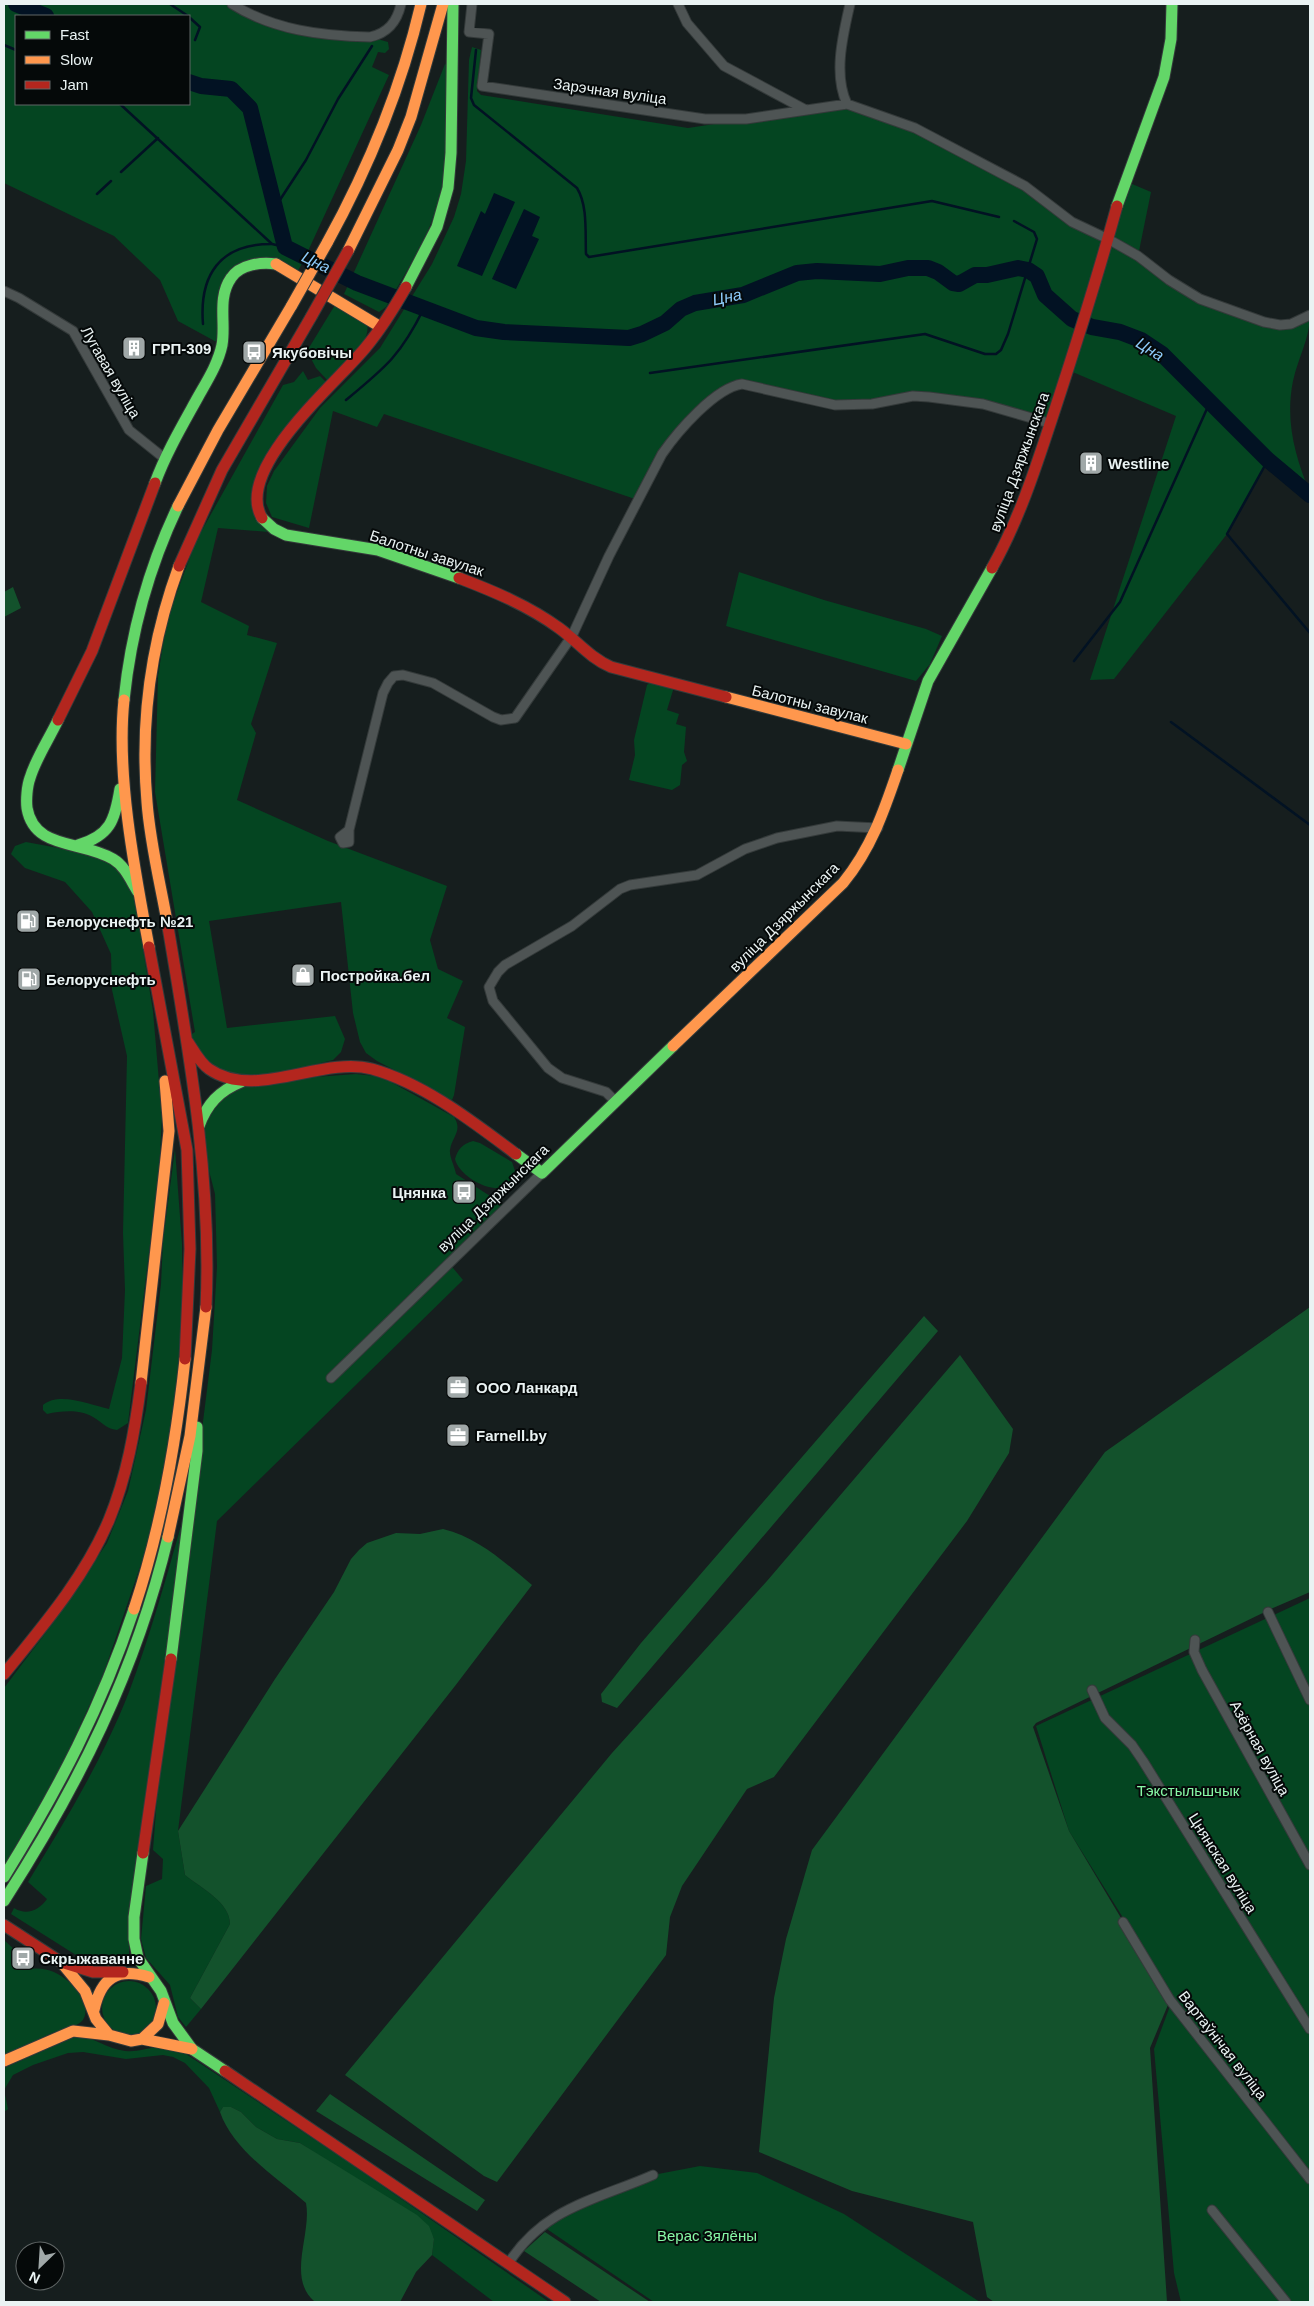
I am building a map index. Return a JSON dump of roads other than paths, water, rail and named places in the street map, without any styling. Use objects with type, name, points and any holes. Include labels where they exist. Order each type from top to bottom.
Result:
[{"type":"main road","points":[[6,1873],[36,1828],[62,1782],[99,1705],[131,1624],[147,1574],[161,1515],[181,1405],[187,1346],[190,1276],[186,1150],[138,892],[124,769],[124,695],[138,619],[148,580],[185,491],[327,243],[366,165],[393,99],[421,4]]},
{"type":"main road","points":[[442,4],[419,89],[401,142],[348,251],[201,508],[180,558],[157,636],[149,684],[144,750],[147,804],[186,1038],[198,1128],[207,1267],[197,1395],[197,1451],[173,1647],[134,1917],[134,1939],[138,1958],[161,1992],[173,2023],[192,2049],[565,2302]]},
{"type":"main road","name":"Балотны завулак","points":[[453,4],[448,188],[436,227],[408,283],[359,356],[284,439],[264,468],[256,490],[258,511],[263,520],[281,533],[382,551],[479,585],[520,604],[572,636],[593,659],[611,667],[906,744]]},
{"type":"main road","name":"вуліца Дзяржынскага","points":[[542,1173],[843,883],[857,866],[878,828],[928,681],[1012,530],[1031,481],[1091,299],[1125,181],[1164,77],[1171,39],[1172,4]]},
{"type":"main road","points":[[138,892],[121,866],[113,859],[78,845],[47,838],[36,833],[25,811],[28,779],[92,651],[164,458],[213,370],[222,345],[223,298],[231,277],[244,268],[261,262],[277,264],[380,326]]},
{"type":"main road","points":[[78,845],[92,842],[110,828],[117,807],[124,769]]},
{"type":"main road","points":[[4,1674],[62,1598],[96,1546],[118,1497],[127,1464],[140,1391],[169,1131],[152,967]]},
{"type":"main road","points":[[186,1038],[210,1070],[226,1078],[242,1082]]},
{"type":"main road","points":[[198,1128],[210,1100],[227,1087],[242,1082],[332,1068],[358,1066],[373,1069],[411,1086],[436,1100],[542,1173]]},
{"type":"main road","points":[[4,1901],[73,1791],[107,1722],[144,1629],[175,1518],[197,1395]]},
{"type":"main road","points":[[4,1925],[61,1962],[93,1972],[140,1973],[149,1976]]},
{"type":"main road","points":[[61,1962],[85,1991],[102,2028],[109,2035]]},
{"type":"main road","points":[[94,2010],[96,1997],[102,1986],[112,1977],[124,1972]]},
{"type":"main road","points":[[142,2039],[158,2026],[163,2018],[164,2003]]},
{"type":"main road","points":[[4,2061],[55,2037],[74,2031],[109,2035],[131,2041],[142,2039],[192,2049]]},
{"type":"street","points":[[232,4],[266,22],[290,28],[350,37],[370,37],[382,34],[390,28],[399,14],[401,4]]},
{"type":"street","name":"Зарэчная вуліца","points":[[472,4],[469,32],[489,34],[482,86],[705,120],[746,119],[847,104]]},
{"type":"street","points":[[678,4],[687,23],[724,66],[807,110]]},
{"type":"street","points":[[850,4],[840,66],[840,90],[847,104],[915,128],[1025,186],[1072,222],[1108,238],[1138,256],[1169,280],[1200,299],[1216,306],[1280,324],[1291,324],[1310,315]]},
{"type":"street","name":"Лугавая вуліца","points":[[4,291],[28,303],[73,331],[128,430],[164,458]]},
{"type":"street","points":[[349,830],[383,693],[388,683],[394,676],[404,675],[433,683],[493,717],[501,720],[515,718],[572,636],[609,556],[662,454],[673,438],[721,392],[732,386],[742,384],[835,405],[872,404],[913,396],[983,404],[1049,423]]},
{"type":"street","points":[[616,1102],[606,1092],[562,1078],[548,1068],[493,1001],[489,987],[498,972],[572,926],[610,895],[630,885],[697,875],[755,844],[802,832],[837,826],[878,828]]},
{"type":"street","name":"вуліца Дзяржынскага","points":[[331,1378],[542,1173]]},
{"type":"street","points":[[1268,1612],[1310,1700]]},
{"type":"street","name":"Азёрная вуліца","points":[[1195,1640],[1194,1652],[1202,1670],[1310,1866]]},
{"type":"street","name":"Цнянская вуліца","points":[[1092,1690],[1105,1718],[1132,1745],[1143,1761],[1310,2029]]},
{"type":"street","name":"Вартаўнічая вуліца","points":[[1124,1922],[1170,2000],[1310,2179]]},
{"type":"street","points":[[508,2264],[520,2245],[541,2225],[584,2202],[619,2190],[653,2175]]},
{"type":"street","points":[[1212,2210],[1286,2302]]},
{"type":"water","points":[[494,193],[515,202],[482,276],[457,266],[481,211],[485,214]]},
{"type":"water","points":[[524,209],[540,217],[532,236],[539,239],[516,289],[492,279]]},
{"type":"waterway","name":"Цна","points":[[16,4],[44,15]]},
{"type":"waterway","points":[[170,4],[186,15]]},
{"type":"waterway","points":[[190,18],[200,27],[195,40]]},
{"type":"waterway","points":[[4,45],[15,50]]},
{"type":"waterway","points":[[274,209],[306,160],[338,99],[372,46]]},
{"type":"waterway","points":[[476,50],[471,98],[474,105],[577,188],[583,203],[586,254],[589,257],[932,201],[999,217]]},
{"type":"waterway","name":"Цна","points":[[190,82],[201,86],[231,89],[250,108],[285,247],[357,283],[476,328],[504,332],[629,338],[665,323],[681,309],[695,303],[743,295],[797,273],[817,271],[880,274],[908,268],[928,268],[938,272],[953,283],[959,284],[975,275],[987,275],[1018,268],[1028,270],[1037,276],[1045,295],[1072,319],[1092,327],[1120,332],[1141,340],[1162,354],[1268,460],[1310,495]]},
{"type":"waterway","points":[[121,105],[272,244],[285,247]]},
{"type":"waterway","points":[[121,172],[158,138]]},
{"type":"waterway","points":[[97,194],[111,181]]},
{"type":"waterway","points":[[650,373],[925,334],[985,354],[996,354],[1001,350],[1008,334],[1037,239],[1034,232],[1014,221]]},
{"type":"waterway","points":[[203,324],[205,291],[209,277],[216,266],[226,256],[238,250],[253,245],[271,244]]},
{"type":"waterway","points":[[346,400],[382,369],[400,349],[424,308]]},
{"type":"waterway","points":[[1074,661],[1120,602],[1210,402]]},
{"type":"waterway","points":[[1268,460],[1227,534],[1310,633]]},
{"type":"waterway","points":[[1171,722],[1310,825]]},
{"type":"place","name":"ГРП-309","points":[[134,348]]},
{"type":"place","name":"Якубовічы","points":[[254,352]]},
{"type":"place","name":"Westline","points":[[1091,463]]},
{"type":"place","name":"Белоруснефть №21","points":[[28,921]]},
{"type":"place","name":"Постройка.бел","points":[[303,975]]},
{"type":"place","name":"Белоруснефть","points":[[29,979]]},
{"type":"place","name":"Цнянка","points":[[464,1192]]},
{"type":"place","name":"ООО Ланкард","points":[[458,1387]]},
{"type":"place","name":"Farnell.by","points":[[458,1435]]},
{"type":"place","name":"Скрыжаванне","points":[[23,1958]]},
{"type":"park label","name":"Тэкстыльшчык","points":[[1188,1790]]},
{"type":"park label","name":"Верас Зялёны","points":[[707,2235]]}]
